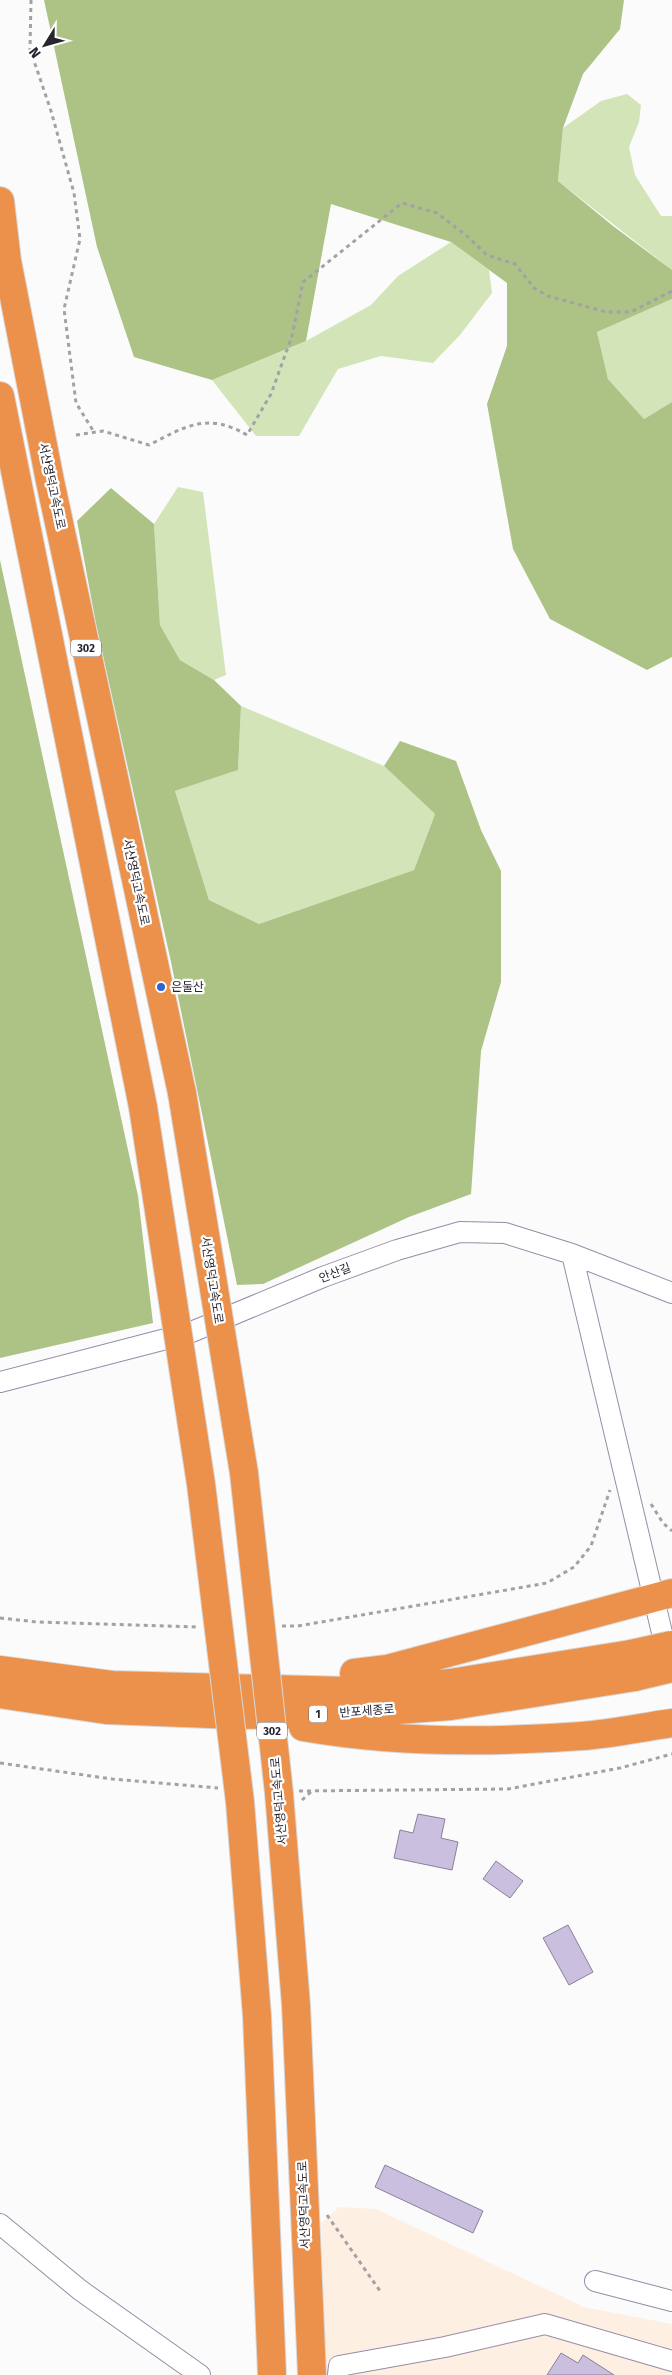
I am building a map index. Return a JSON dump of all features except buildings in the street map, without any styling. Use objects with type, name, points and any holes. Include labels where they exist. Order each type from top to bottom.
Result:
[{"type":"highway","name":"서산영덕고속도로","points":[[0,201],[8,261],[50,481],[182,1093],[244,1474],[279,1793],[296,2005],[312,2375]]},
{"type":"highway","points":[[0,396],[143,1107],[201,1484],[240,1802],[257,2016],[272,2375]]},
{"type":"highway","points":[[238,1687],[387,1669],[663,1595]]},
{"type":"highway","name":"반포세종로","points":[[0,1694],[106,1710],[235,1715],[342,1714],[451,1706],[633,1666],[672,1644]]},
{"type":"highway","name":"반포세종로","points":[[0,1670],[112,1685],[350,1691],[633,1666],[672,1668]]},
{"type":"highway","points":[[235,1715],[339,1733],[462,1741],[584,1736],[672,1723]]},
{"type":"street","name":"안산길","points":[[0,1382],[189,1333],[323,1277],[397,1250],[460,1232],[505,1233],[572,1254],[672,1292]]},
{"type":"street","points":[[572,1254],[621,1461],[663,1595],[672,1676]]},
{"type":"street","points":[[0,2224],[80,2290],[200,2375]]},
{"type":"street","points":[[595,2281],[672,2302]]},
{"type":"street","points":[[338,2375],[339,2366],[445,2347],[545,2324],[672,2361]]},
{"type":"path","points":[[32,0],[30,49],[51,110],[74,192],[80,239],[64,309],[76,403],[94,432]]},
{"type":"path","points":[[76,435],[103,431],[149,445],[187,425],[215,422],[236,428],[247,435],[271,394],[292,336],[303,282],[402,204],[438,213],[468,236],[487,255],[515,264],[534,288],[548,296],[606,312],[631,312],[672,291]]},
{"type":"path","points":[[280,1626],[298,1626],[547,1583],[574,1567],[591,1546],[621,1461]]},
{"type":"path","points":[[648,1498],[663,1523],[672,1531]]},
{"type":"path","points":[[0,1618],[37,1622],[207,1627]]},
{"type":"path","points":[[293,1791],[508,1789],[620,1768],[672,1754]]},
{"type":"path","points":[[0,1763],[112,1779],[225,1788]]},
{"type":"shaded area","points":[[339,2207],[376,2209],[584,2307],[672,2324],[672,2375],[324,2375],[321,2223]]},
{"type":"green space","points":[[44,0],[624,0],[620,29],[583,74],[563,128],[558,181],[613,226],[672,270],[672,299],[597,332],[608,379],[644,419],[672,402],[672,657],[647,670],[550,619],[513,549],[487,404],[507,346],[507,283],[451,242],[331,204],[306,341],[212,380],[134,357],[97,247]]},
{"type":"green space","points":[[627,94],[641,105],[639,122],[629,147],[635,175],[661,216],[672,216],[672,270],[558,181],[563,128],[601,101]]},
{"type":"green space","points":[[451,242],[489,270],[492,293],[460,335],[433,363],[381,356],[338,369],[299,436],[256,436],[212,380],[306,341],[371,305],[398,276]]},
{"type":"green space","points":[[672,299],[672,402],[644,419],[608,379],[597,332]]},
{"type":"green space","points":[[178,487],[203,492],[226,675],[214,680],[180,660],[160,625],[154,524]]},
{"type":"green space","points":[[111,488],[154,524],[160,625],[180,660],[214,680],[241,706],[238,770],[175,791],[209,900],[259,924],[414,870],[435,814],[384,766],[400,741],[456,761],[481,830],[501,871],[501,982],[481,1051],[471,1194],[409,1217],[263,1284],[237,1285],[171,962],[96,624],[77,521]]},
{"type":"green space","points":[[0,560],[138,1196],[153,1323],[0,1358]]},
{"type":"green space","points":[[241,706],[384,766],[435,814],[414,870],[259,924],[209,900],[175,791],[238,770]]},
{"type":"place","name":"은둘산","points":[[161,987]]}]
